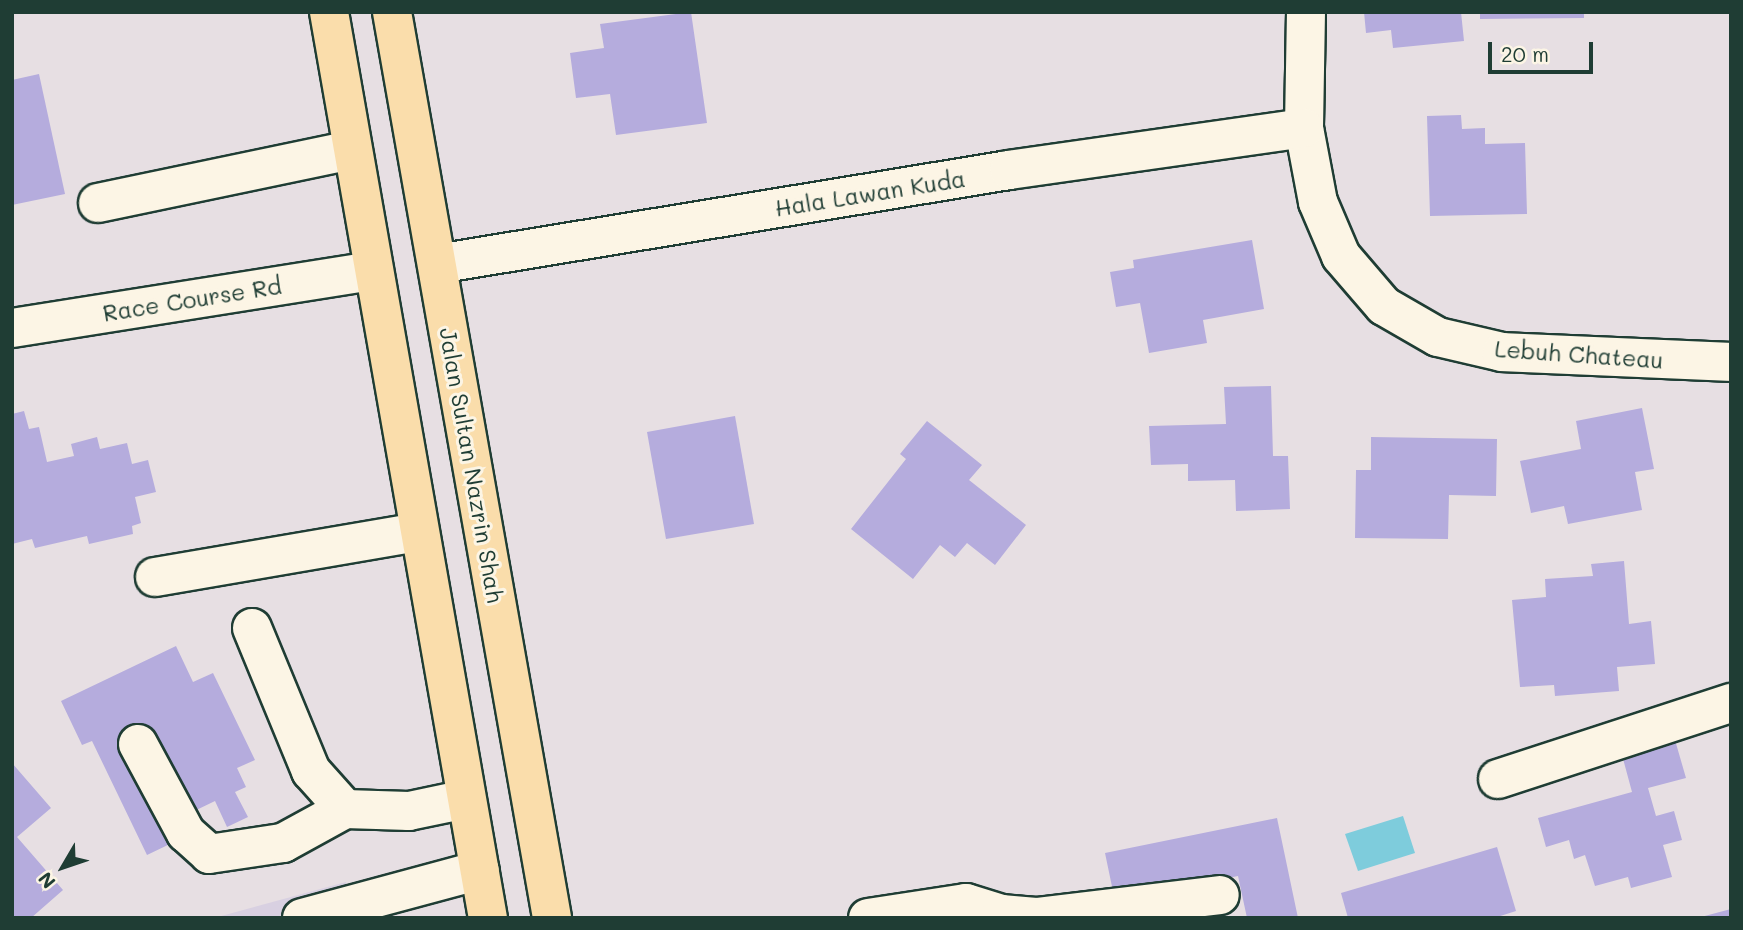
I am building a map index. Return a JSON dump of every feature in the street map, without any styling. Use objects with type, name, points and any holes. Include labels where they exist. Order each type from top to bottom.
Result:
[{"type":"highway","points":[[329,12],[371,271],[488,918]]},
{"type":"highway","name":"Jalan Sultan Nazrin Shah","points":[[392,12],[552,918]]},
{"type":"street","name":"Lebuh Chateau","points":[[1306,12],[1304,128],[1318,202],[1341,256],[1384,306],[1438,337],[1502,352],[1731,362]]},
{"type":"street","name":"Hala Lawan Kuda","points":[[437,264],[1009,170],[1304,128]]},
{"type":"street","points":[[98,203],[352,150]]},
{"type":"street","name":"Race Course Rd","points":[[12,328],[371,271]]},
{"type":"street","points":[[155,577],[419,532]]},
{"type":"street","points":[[252,628],[311,771],[345,810]]},
{"type":"street","points":[[1498,779],[1731,703]]},
{"type":"street","points":[[138,744],[186,833],[209,854],[283,843],[345,810],[409,811],[466,799]]},
{"type":"street","points":[[307,917],[394,907],[480,870]]},
{"type":"street","points":[[868,918],[934,905],[966,903],[987,914],[1036,917],[1220,895]]},
{"type":"shaded area","points":[[346,882],[353,918],[214,918]]},
{"type":"water","points":[[1403,816],[1415,853],[1358,871],[1345,834]]},
{"type":"building","points":[[691,12],[707,123],[616,135],[610,94],[576,98],[570,53],[604,48],[600,24]]},
{"type":"building","points":[[1364,12],[1461,12],[1464,41],[1393,48],[1391,30],[1366,33]]},
{"type":"building","points":[[1480,12],[1584,12],[1584,18],[1480,19]]},
{"type":"building","points":[[39,74],[65,194],[12,205],[12,80]]},
{"type":"building","points":[[1461,115],[1462,129],[1485,128],[1485,144],[1525,143],[1527,214],[1430,216],[1427,116]]},
{"type":"building","points":[[1252,240],[1264,309],[1203,320],[1207,343],[1149,353],[1140,303],[1116,307],[1110,272],[1134,268],[1133,260]]},
{"type":"building","points":[[1271,386],[1273,456],[1288,456],[1290,509],[1236,511],[1235,480],[1188,481],[1188,464],[1151,465],[1149,426],[1226,424],[1224,387]]},
{"type":"building","points":[[1642,408],[1654,469],[1635,472],[1642,510],[1568,524],[1564,506],[1531,513],[1520,461],[1581,449],[1576,421]]},
{"type":"building","points":[[24,411],[29,429],[39,427],[47,462],[74,456],[71,444],[97,437],[100,449],[127,443],[132,464],[148,460],[156,492],[135,497],[141,523],[132,526],[133,534],[89,544],[87,536],[35,548],[32,539],[12,544],[12,414]]},
{"type":"building","points":[[735,416],[754,524],[666,539],[647,432]]},
{"type":"building","points":[[927,421],[982,465],[969,480],[1026,525],[995,565],[967,543],[955,557],[940,545],[913,579],[851,529],[906,459],[900,454]]},
{"type":"building","points":[[1371,437],[1497,439],[1496,496],[1449,495],[1448,539],[1355,538],[1356,470],[1371,470]]},
{"type":"building","points":[[1624,561],[1629,624],[1651,621],[1655,664],[1617,667],[1619,691],[1555,696],[1554,685],[1520,687],[1512,600],[1546,597],[1545,579],[1593,576],[1591,564]]},
{"type":"building","points":[[176,646],[193,682],[213,673],[255,760],[237,768],[246,787],[235,792],[248,817],[227,827],[215,801],[186,815],[172,843],[147,855],[92,741],[82,745],[61,701]]},
{"type":"building","points":[[1675,740],[1686,778],[1648,788],[1656,816],[1674,811],[1682,840],[1663,845],[1672,877],[1631,888],[1628,877],[1595,886],[1585,855],[1574,859],[1569,840],[1546,847],[1538,818],[1632,792],[1622,755]]},
{"type":"building","points":[[12,763],[51,808],[17,837],[63,890],[31,918],[12,918]]},
{"type":"building","points":[[1277,818],[1298,918],[1247,918],[1238,876],[1115,901],[1105,853]]},
{"type":"building","points":[[1497,847],[1516,911],[1494,918],[1348,918],[1341,893]]},
{"type":"building","points":[[1731,909],[1731,918],[1701,917]]}]
